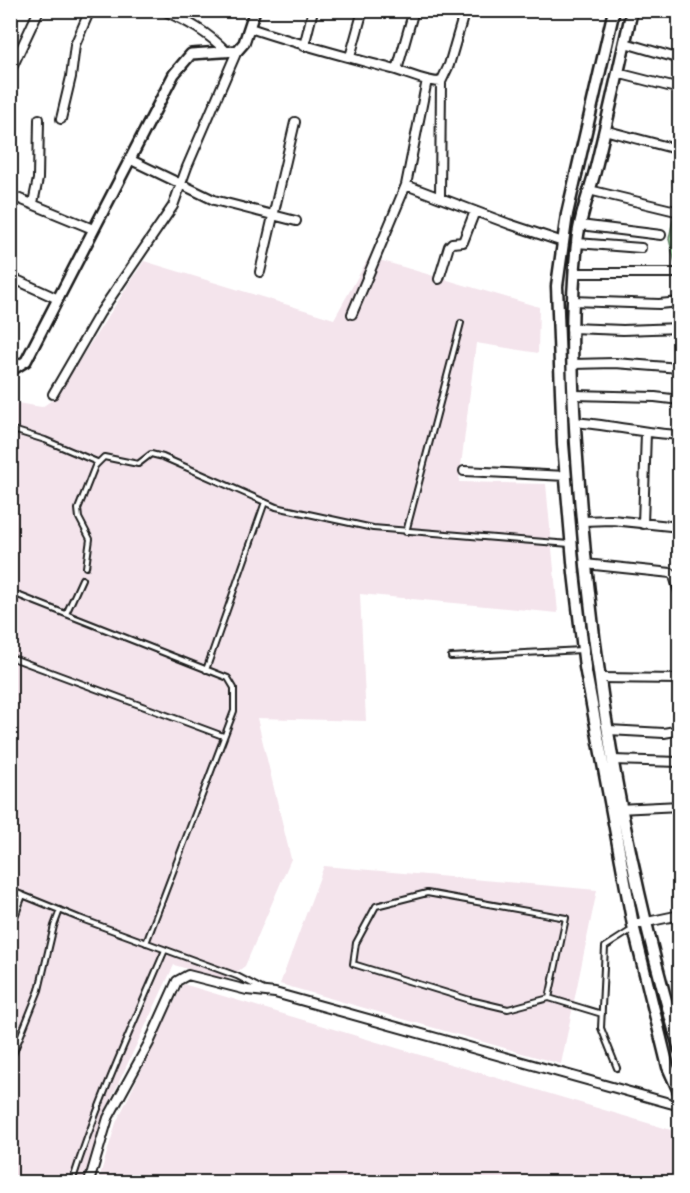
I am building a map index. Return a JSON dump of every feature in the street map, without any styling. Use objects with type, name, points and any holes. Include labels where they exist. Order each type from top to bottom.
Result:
[{"type":"main road","points":[[614,10],[567,214],[563,242],[557,286],[560,396],[569,523],[583,650],[608,730],[628,899],[634,930],[669,1067],[680,1094]]},
{"type":"main road","points":[[632,10],[577,243],[571,328],[575,422],[585,564],[599,678],[597,699],[617,809],[679,1045]]},
{"type":"street","points":[[10,72],[39,10]]},
{"type":"street","points":[[61,119],[71,77],[75,45],[90,10]]},
{"type":"street","points":[[163,10],[204,31],[232,51]]},
{"type":"street","points":[[10,371],[26,361],[129,159],[182,63],[191,54],[232,51],[244,43],[255,10]]},
{"type":"street","points":[[304,46],[313,10]]},
{"type":"street","points":[[350,57],[363,10]]},
{"type":"street","points":[[397,70],[414,10]]},
{"type":"street","points":[[440,197],[441,82],[449,64],[465,10]]},
{"type":"street","points":[[250,28],[304,46],[441,82]]},
{"type":"street","points":[[624,43],[680,59]]},
{"type":"street","points":[[52,394],[100,314],[173,206],[232,51]]},
{"type":"street","points":[[617,73],[680,89]]},
{"type":"street","points":[[352,314],[406,185],[427,80]]},
{"type":"street","points":[[33,203],[38,178],[39,119]]},
{"type":"street","points":[[260,272],[295,122]]},
{"type":"street","points":[[604,130],[676,149]]},
{"type":"street","points":[[129,159],[214,200],[296,221]]},
{"type":"street","points":[[406,185],[563,242]]},
{"type":"street","points":[[589,190],[680,212]]},
{"type":"street","points":[[10,195],[93,229]]},
{"type":"street","points":[[439,279],[449,246],[452,243],[463,242],[475,211]]},
{"type":"street","points":[[580,225],[661,234]]},
{"type":"street","points":[[577,243],[641,248]]},
{"type":"street","points":[[574,273],[680,273]]},
{"type":"street","points":[[10,277],[58,299]]},
{"type":"street","points":[[572,301],[659,304],[680,302]]},
{"type":"street","points":[[571,328],[623,330],[680,328]]},
{"type":"street","points":[[573,364],[615,363],[680,368]]},
{"type":"street","points":[[560,396],[655,397],[680,400]]},
{"type":"street","points":[[575,422],[680,435]]},
{"type":"street","points":[[643,524],[646,432]]},
{"type":"street","points":[[464,471],[566,476]]},
{"type":"street","points":[[569,523],[612,520],[680,527]]},
{"type":"street","points":[[585,564],[671,573],[680,595]]},
{"type":"street","points":[[599,678],[680,680]]},
{"type":"street","points":[[608,730],[664,733],[680,730]]},
{"type":"street","points":[[612,760],[680,762]]},
{"type":"street","points":[[617,809],[680,806]]},
{"type":"street","points":[[628,899],[641,897]]},
{"type":"street","points":[[634,930],[680,915]]},
{"type":"street","points":[[88,1182],[108,1118],[149,1043],[179,979],[188,975],[247,990],[268,992],[680,1106]]},
{"type":"lane","points":[[406,532],[461,323]]},
{"type":"lane","points":[[10,429],[45,440],[98,462]]},
{"type":"lane","points":[[86,567],[90,539],[79,518],[78,509],[98,462],[104,457],[109,457],[138,464],[151,454],[158,455],[276,507],[373,528],[571,544]]},
{"type":"lane","points":[[206,670],[265,502]]},
{"type":"lane","points":[[66,614],[82,579]]},
{"type":"lane","points":[[10,592],[228,678],[234,688],[234,711],[146,943]]},
{"type":"lane","points":[[451,657],[583,650]]},
{"type":"lane","points":[[10,657],[223,736]]},
{"type":"lane","points":[[10,890],[146,943],[237,975],[268,992]]},
{"type":"lane","points":[[549,998],[566,918],[427,893],[376,906],[356,943],[353,964],[470,1000],[508,1009],[549,998],[602,1014]]},
{"type":"lane","points":[[10,930],[23,896]]},
{"type":"lane","points":[[10,1062],[39,990],[60,910]]},
{"type":"lane","points":[[617,1068],[601,1028],[605,947],[634,930]]},
{"type":"lane","points":[[72,1182],[116,1062],[165,950]]},
{"type":"shaded area","points":[[369,257],[539,307],[538,353],[476,343],[459,482],[546,484],[558,613],[360,594],[366,721],[257,718],[291,859],[245,966],[226,980],[174,965],[103,1116],[83,1182],[11,1182],[10,402],[42,407],[55,398],[144,261],[334,319]]},
{"type":"shaded area","points":[[324,866],[597,890],[561,1064],[280,984]]},
{"type":"shaded area","points":[[183,984],[671,1130],[679,1138],[679,1182],[98,1182],[116,1123]]},
{"type":"green space","points":[[679,191],[679,278],[669,239]]}]
